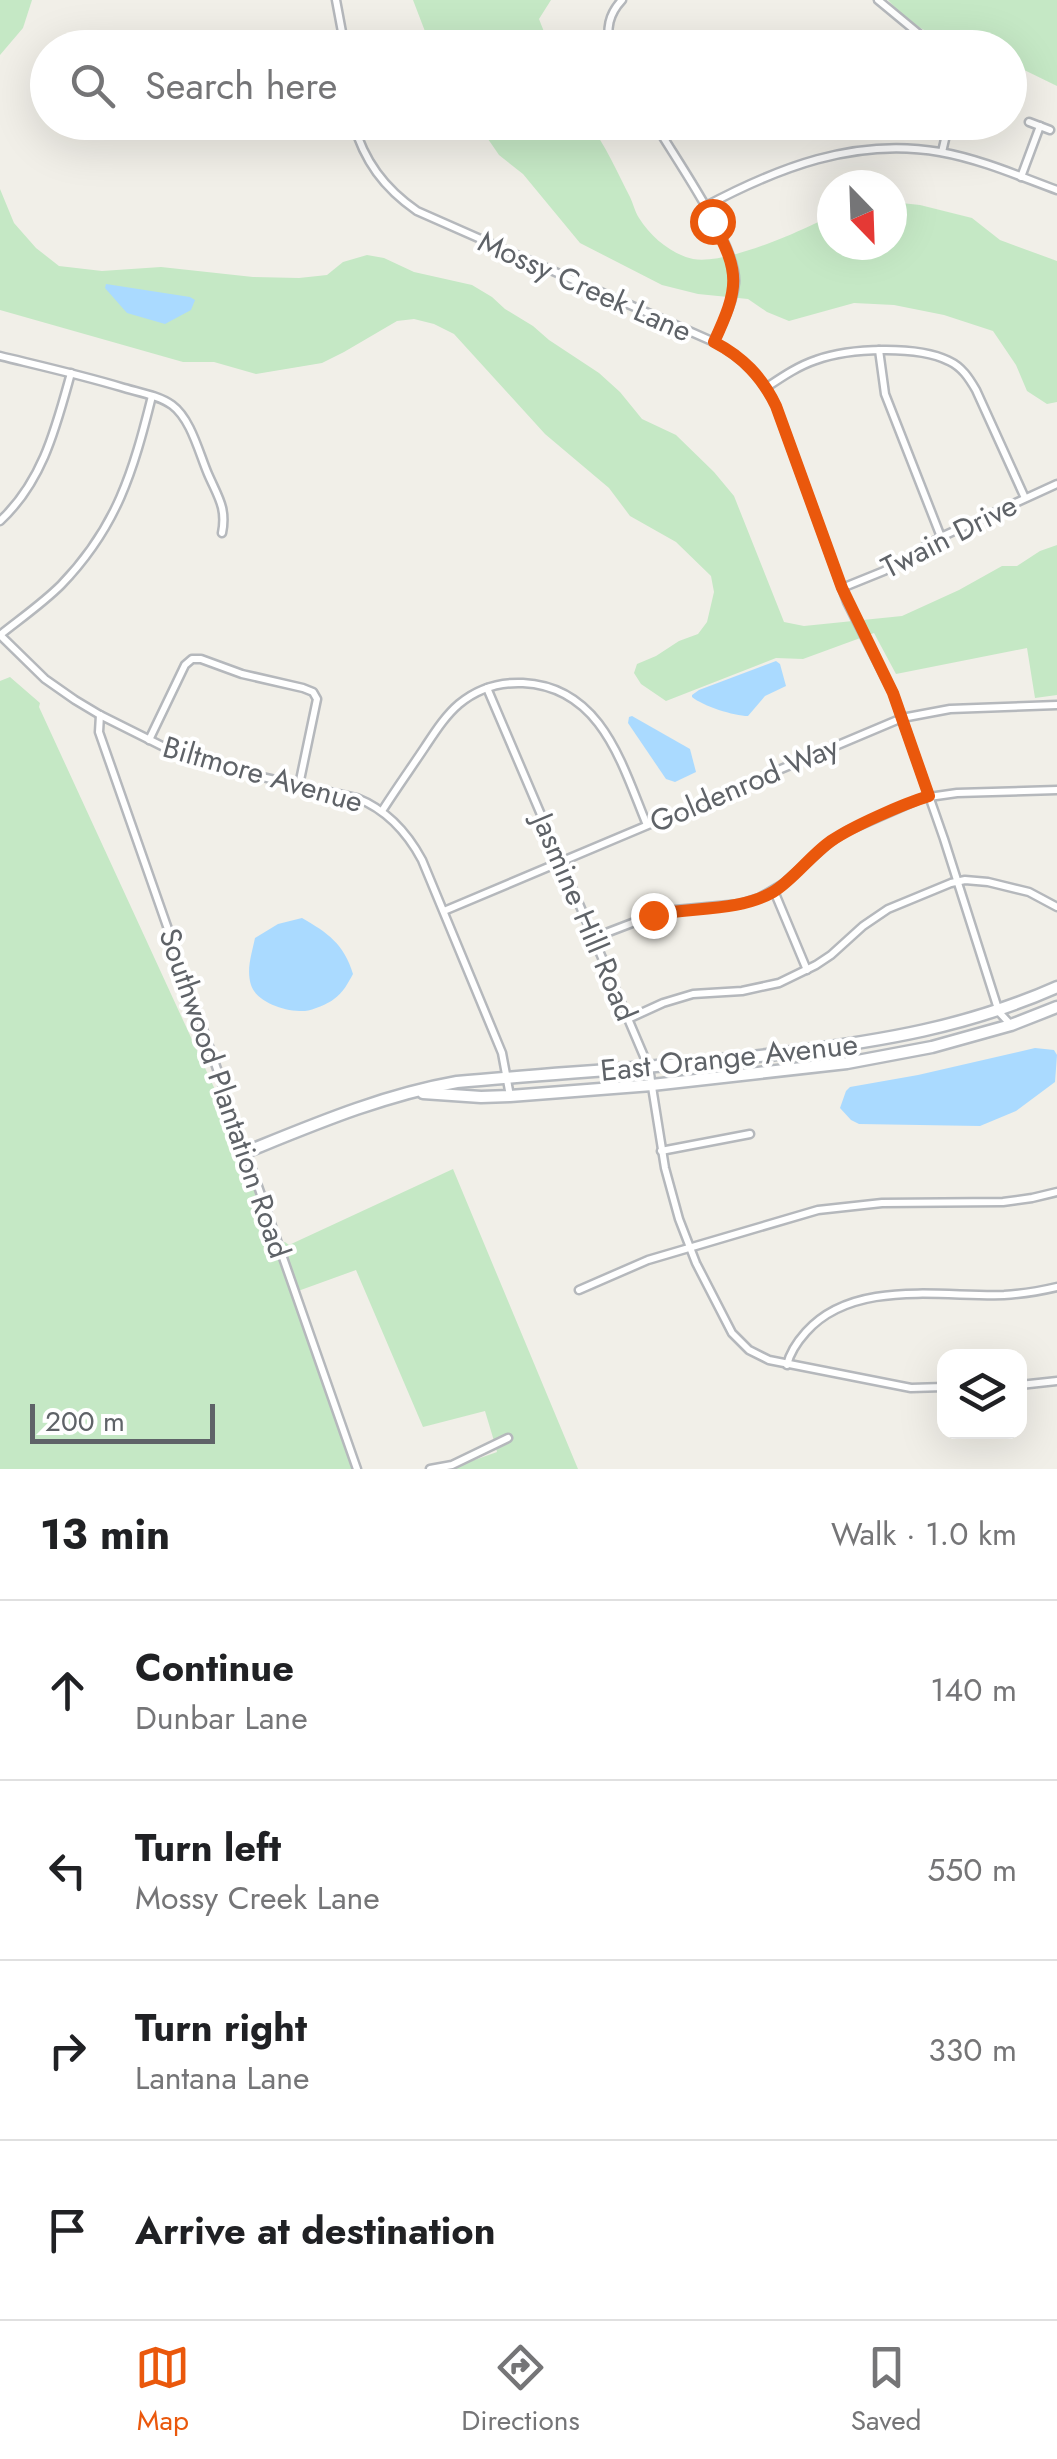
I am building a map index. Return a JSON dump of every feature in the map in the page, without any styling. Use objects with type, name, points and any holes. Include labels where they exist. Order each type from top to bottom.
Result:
[{"type":"street","points":[[336,0],[342,30]]},
{"type":"street","points":[[607,30],[610,14],[622,0]]},
{"type":"street","points":[[878,0],[914,30]]},
{"type":"street","points":[[1029,122],[1050,130]]},
{"type":"street","points":[[1022,177],[1040,126]]},
{"type":"street","name":"Mossy Creek Lane","points":[[359,140],[374,171],[417,211],[714,342],[742,360],[766,387],[842,588],[902,718],[999,1012],[1011,1025]]},
{"type":"street","points":[[665,140],[729,252],[735,280],[714,342]]},
{"type":"street","points":[[942,152],[945,140]]},
{"type":"street","points":[[704,207],[738,189],[823,156],[882,148],[942,152],[1057,190]]},
{"type":"street","points":[[766,387],[823,358],[879,350],[948,360],[966,374],[976,390],[1026,498]]},
{"type":"street","points":[[879,350],[885,394],[941,537]]},
{"type":"street","points":[[0,356],[71,372],[171,404],[190,430],[226,516],[222,532]]},
{"type":"street","points":[[0,521],[36,478],[71,372]]},
{"type":"street","points":[[0,635],[59,587],[92,550],[120,503],[152,396]]},
{"type":"street","name":"Twain Drive","points":[[842,588],[1057,484]]},
{"type":"street","name":"Biltmore Avenue","points":[[0,635],[45,679],[100,715],[172,751],[214,765],[358,798],[382,811],[402,829],[415,847],[444,912],[502,1054],[510,1096]]},
{"type":"street","points":[[150,740],[185,665],[192,659],[304,688],[315,695],[316,706],[299,785]]},
{"type":"street","points":[[382,811],[450,713],[487,688],[508,683],[532,684],[580,703],[607,733],[647,825]]},
{"type":"street","name":"Jasmine Hill Road","points":[[487,688],[649,1068],[670,1190],[690,1248],[725,1322],[737,1340],[755,1354],[787,1365],[912,1388],[937,1387]]},
{"type":"street","name":"Goldenrod Way","points":[[444,912],[902,718],[950,709],[1057,704]]},
{"type":"street","name":"Southwood Plantation Road","points":[[100,715],[99,732],[357,1469]]},
{"type":"street","points":[[593,938],[653,915],[740,904],[774,892],[830,842],[929,796],[1057,790]]},
{"type":"street","points":[[628,1019],[677,998],[762,988],[807,970],[888,909],[957,882],[988,882],[1029,892],[1057,906]]},
{"type":"street","points":[[774,892],[807,970]]},
{"type":"street","name":"East Orange Avenue","points":[[246,1152],[395,1095],[457,1082],[730,1060],[896,1038],[999,1012],[1057,987]]},
{"type":"street","name":"East Orange Avenue","points":[[395,1095],[431,1092],[481,1098],[510,1096],[848,1063],[932,1047],[1011,1025],[1057,1007]]},
{"type":"street","points":[[661,1151],[750,1134]]},
{"type":"street","points":[[579,1290],[648,1260],[805,1213],[882,1203],[1003,1202],[1057,1192]]},
{"type":"street","points":[[787,1365],[810,1328],[836,1308],[857,1300],[889,1295],[1006,1295],[1057,1287]]},
{"type":"street","points":[[1027,1384],[1057,1380]]},
{"type":"street","points":[[430,1469],[452,1465],[508,1438]]},
{"type":"green space","points":[[0,0],[32,0],[23,28],[0,55]]},
{"type":"green space","points":[[413,0],[551,0],[539,19],[543,30],[424,30]]},
{"type":"green space","points":[[888,0],[1057,0],[1057,86],[1027,71],[1027,30],[924,30]]},
{"type":"green space","points":[[489,140],[600,140],[644,225],[669,249],[693,259],[744,252],[817,222],[817,260],[907,260],[907,204],[972,218],[1000,240],[1057,261],[1057,402],[1047,404],[1027,391],[1016,365],[993,331],[944,315],[894,305],[854,303],[789,321],[748,299],[698,294],[662,285],[580,243],[523,174],[499,155]]},
{"type":"green space","points":[[0,189],[14,223],[59,266],[102,271],[161,267],[299,278],[327,275],[343,262],[367,255],[414,272],[472,285],[599,373],[642,419],[676,435],[714,472],[734,496],[784,622],[804,626],[902,616],[1002,566],[1017,566],[1057,545],[1057,695],[1035,698],[1027,648],[896,674],[874,633],[803,659],[776,658],[666,701],[641,684],[634,673],[637,664],[698,634],[707,622],[714,592],[711,576],[676,542],[630,516],[609,488],[545,434],[454,334],[414,319],[397,321],[322,363],[256,374],[214,362],[183,362],[0,310]]},
{"type":"green space","points":[[10,677],[40,703],[240,1144],[354,1469],[0,1469],[0,681]]},
{"type":"green space","points":[[453,1169],[578,1469],[449,1469],[497,1452],[496,1448],[512,1440],[510,1434],[494,1441],[485,1411],[423,1427],[356,1270],[298,1291],[281,1244],[289,1245]]},
{"type":"water","points":[[106,284],[195,300],[191,310],[165,324],[127,313],[105,288]]},
{"type":"water","points":[[776,661],[786,686],[765,696],[748,716],[719,710],[692,697],[699,690]]},
{"type":"water","points":[[632,716],[690,749],[696,772],[675,782],[666,779],[628,723]]},
{"type":"water","points":[[302,918],[334,940],[353,974],[337,997],[305,1011],[282,1008],[259,997],[249,973],[255,938],[278,924]]},
{"type":"water","points":[[1035,1048],[1054,1050],[1057,1055],[1055,1082],[1016,1111],[980,1126],[859,1124],[840,1108],[850,1087]]},
{"type":"route","points":[[653,915],[740,904],[774,892],[830,842],[929,796],[893,693],[847,602],[776,406],[748,366],[714,342],[735,280],[729,252],[712,221]]}]
